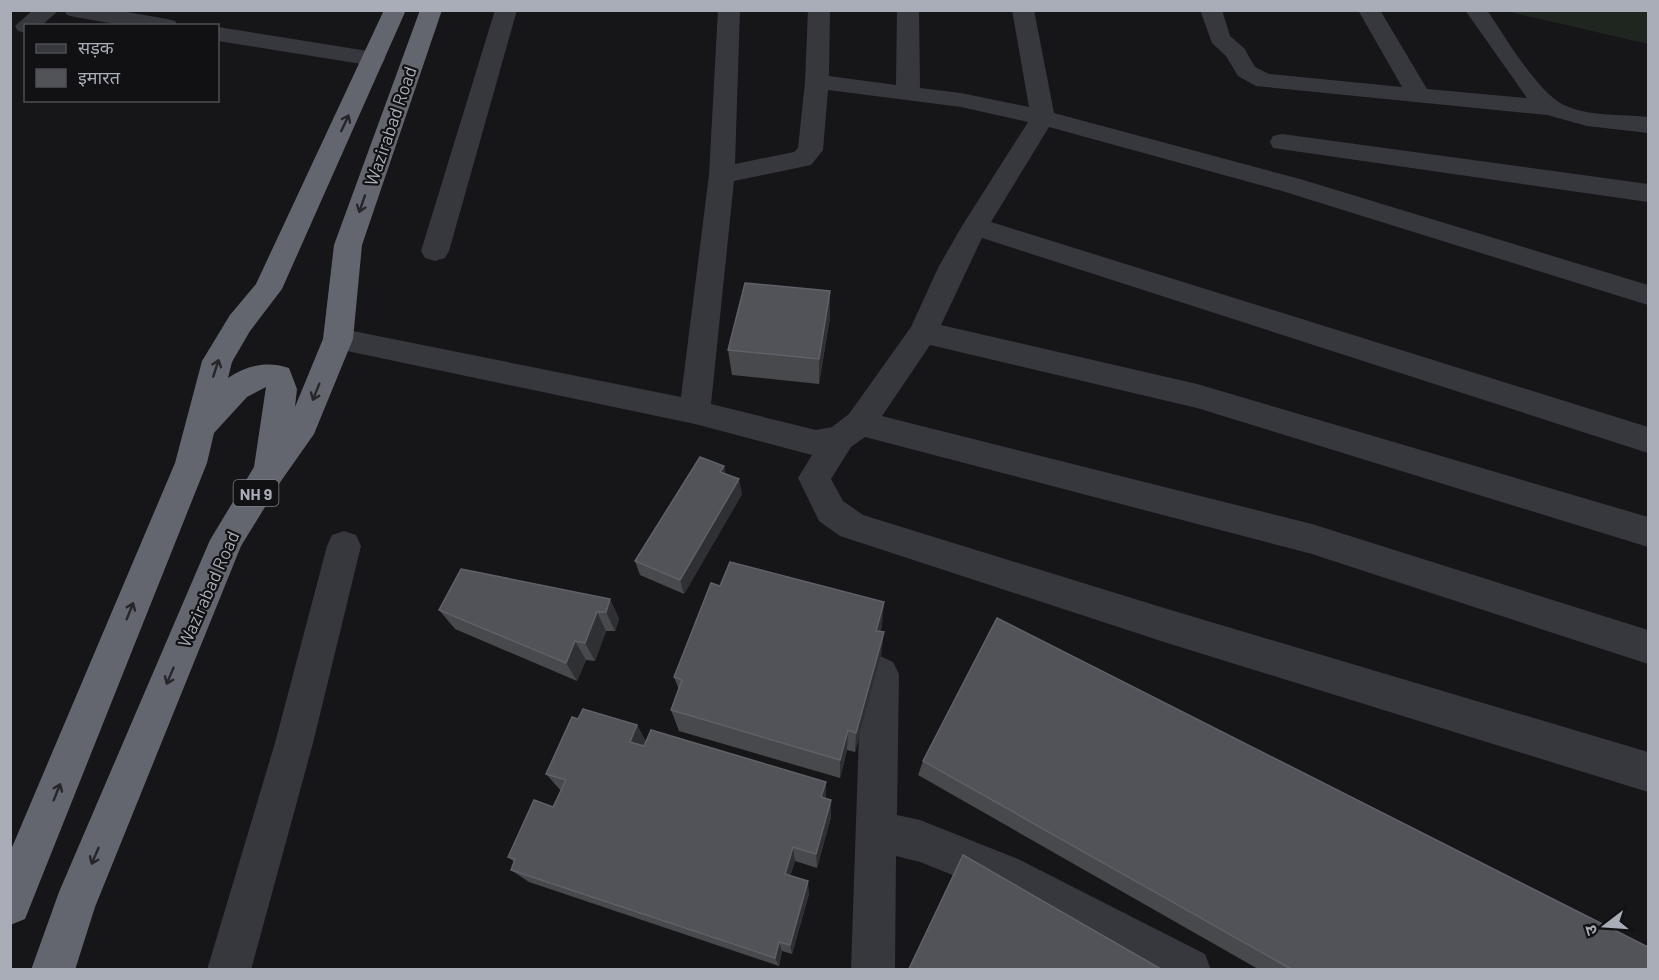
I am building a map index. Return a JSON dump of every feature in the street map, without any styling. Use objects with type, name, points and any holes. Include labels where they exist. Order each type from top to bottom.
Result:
[{"type":"highway","name":"Wazirabad Road","points":[[10,904],[191,463],[217,361],[240,324],[268,289],[395,10]]},
{"type":"highway","name":"Wazirabad Road","points":[[53,969],[74,907],[227,540],[269,471],[303,425],[338,339],[348,245],[431,10]]},
{"type":"highway","points":[[199,430],[228,393],[256,377],[269,374],[278,376],[282,389],[269,471]]},
{"type":"street","points":[[29,24],[48,10]]},
{"type":"street","points":[[75,10],[156,24]]},
{"type":"street","points":[[435,251],[506,10]]},
{"type":"street","points":[[695,412],[722,175],[729,10]]},
{"type":"street","points":[[722,175],[802,159],[810,150],[817,82],[819,10]]},
{"type":"street","points":[[908,10],[908,93]]},
{"type":"street","points":[[1023,10],[1043,118],[975,226],[953,266],[923,332],[814,477],[831,511],[852,526],[1164,625],[1648,772]]},
{"type":"street","points":[[1211,10],[1220,38],[1236,53],[1246,71],[1264,81],[1550,108],[1570,116],[1648,125]]},
{"type":"street","points":[[1232,10],[1243,45],[1236,53]]},
{"type":"street","points":[[1369,10],[1419,96]]},
{"type":"street","points":[[1476,10],[1537,95],[1550,108]]},
{"type":"street","points":[[10,37],[24,27]]},
{"type":"street","points":[[219,34],[374,59]]},
{"type":"street","points":[[817,82],[961,100],[1043,118],[1291,185],[1648,295]]},
{"type":"street","points":[[1282,142],[1648,193]]},
{"type":"street","points":[[975,226],[1648,440]]},
{"type":"street","points":[[923,332],[1197,396],[1648,532]]},
{"type":"street","points":[[338,339],[695,412],[816,444],[850,431],[1312,539],[1648,647]]},
{"type":"street","points":[[229,969],[294,743],[344,546]]},
{"type":"street","points":[[873,969],[880,674]]},
{"type":"street","points":[[876,831],[921,841],[1003,873],[1189,969]]},
{"type":"shaded area","points":[[1511,11],[1648,11],[1648,44],[1514,13]]},
{"type":"building","points":[[745,283],[830,291],[819,359],[728,350]]},
{"type":"building","points":[[700,457],[724,466],[720,472],[739,479],[680,580],[635,561]]},
{"type":"building","points":[[730,562],[884,602],[876,631],[884,632],[856,733],[848,730],[840,760],[671,710],[682,680],[674,677],[711,583],[720,586]]},
{"type":"building","points":[[461,569],[610,599],[606,612],[597,612],[585,643],[575,641],[566,663],[439,610]]},
{"type":"building","points":[[997,618],[1648,947],[1648,969],[1291,969],[923,761]]},
{"type":"building","points":[[583,709],[637,725],[630,742],[644,746],[651,730],[826,782],[821,797],[831,800],[816,854],[793,847],[785,874],[808,881],[790,945],[779,942],[775,958],[511,870],[515,859],[508,857],[534,800],[553,807],[566,780],[546,774],[572,717],[578,719]]},
{"type":"building","points":[[963,855],[1161,969],[909,969]]}]
